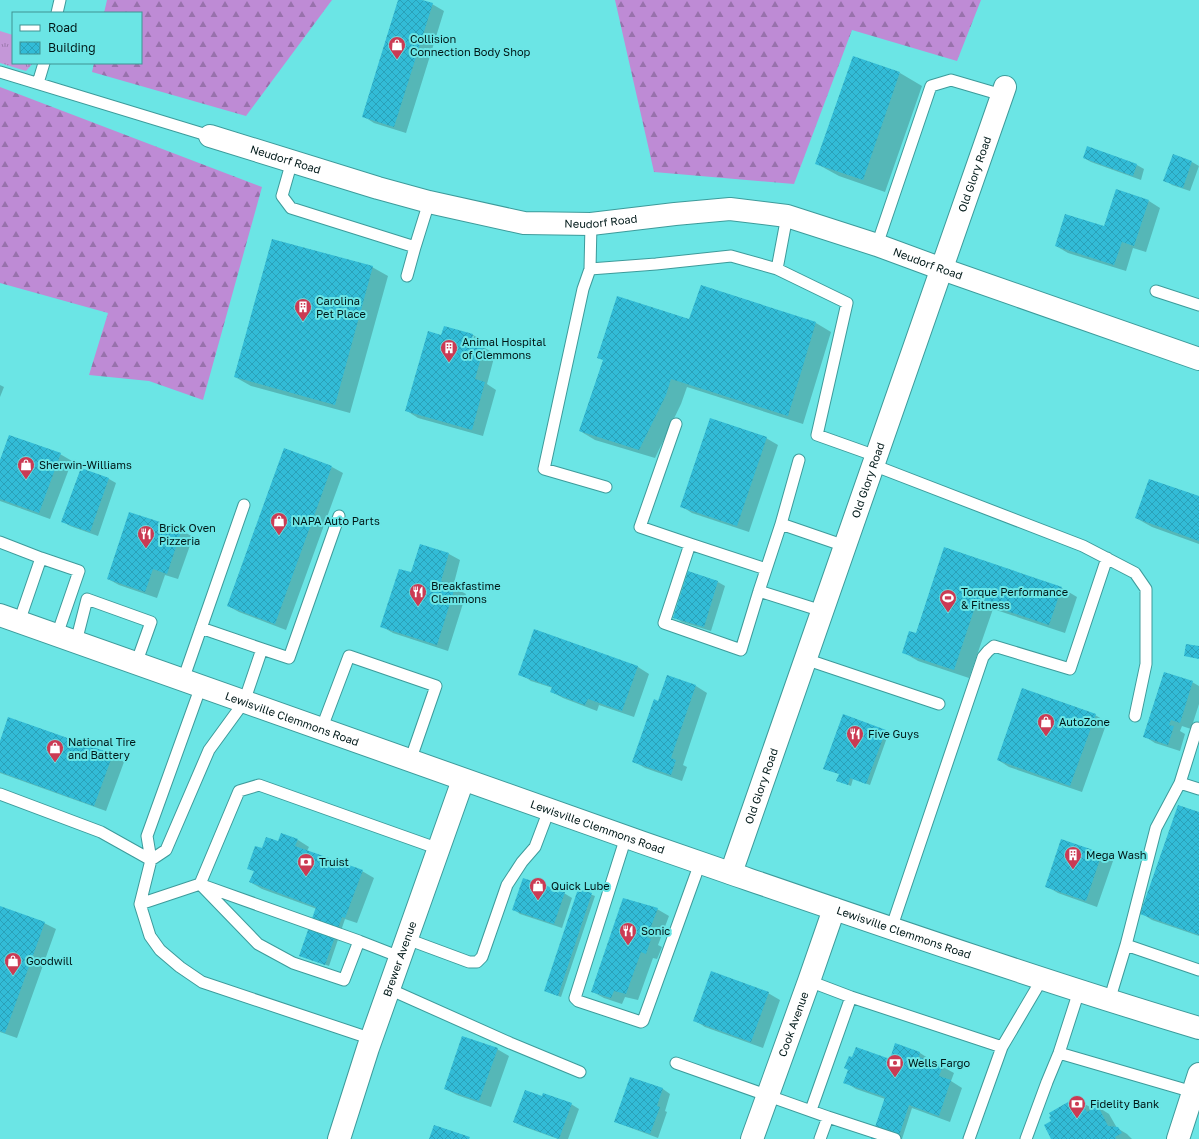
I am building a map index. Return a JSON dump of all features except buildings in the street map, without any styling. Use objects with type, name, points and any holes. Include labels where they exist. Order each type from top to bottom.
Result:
[{"type":"street","name":"Old Glory Road","points":[[731,873],[1004,91]]},
{"type":"street","name":"Neudorf Road","points":[[210,136],[429,202],[524,223],[590,224],[730,209],[787,216],[877,245],[1199,359]]},
{"type":"street","name":"Lewisville Clemmons Road","points":[[9,618],[321,730],[700,863],[1042,979],[1199,1028]]},
{"type":"street","name":"Brewer Avenue","points":[[339,1139],[389,989],[464,780]]},
{"type":"street","name":"Cook Avenue","points":[[752,1139],[834,909]]},
{"type":"street","points":[[1178,1139],[1196,1083]]},
{"type":"lane","points":[[57,12],[60,0]]},
{"type":"lane","points":[[38,83],[44,64]]},
{"type":"lane","name":"Neudorf Road","points":[[0,72],[210,136]]},
{"type":"lane","points":[[877,245],[931,86],[951,80],[1004,91]]},
{"type":"lane","points":[[292,161],[282,196],[290,208],[415,247]]},
{"type":"lane","points":[[407,276],[429,202]]},
{"type":"lane","points":[[776,269],[787,216]]},
{"type":"lane","points":[[590,224],[590,269],[583,289],[544,469],[606,487]]},
{"type":"lane","points":[[590,269],[731,256],[776,269],[847,303],[817,435],[1083,546],[1135,573],[1146,589],[1146,664],[1135,716]]},
{"type":"lane","points":[[1156,291],[1199,305]]},
{"type":"lane","points":[[676,424],[640,527],[766,569]]},
{"type":"lane","points":[[690,544],[664,623],[741,650],[781,524],[799,460]]},
{"type":"lane","points":[[244,505],[201,628],[192,683],[147,836],[151,860],[140,904],[150,936],[160,950],[180,967],[202,982],[372,1039]]},
{"type":"lane","points":[[201,628],[289,658],[340,516]]},
{"type":"lane","points":[[781,524],[845,546]]},
{"type":"lane","points":[[0,542],[79,571],[66,639]]},
{"type":"lane","points":[[9,618],[41,558]]},
{"type":"lane","points":[[892,929],[983,657],[994,646],[1070,669],[1107,558]]},
{"type":"lane","points":[[759,591],[822,611]]},
{"type":"lane","points":[[66,639],[87,598],[151,622],[136,664]]},
{"type":"lane","points":[[151,860],[166,850],[209,750],[244,702],[262,649]]},
{"type":"lane","points":[[321,730],[349,656],[436,686],[410,761]]},
{"type":"lane","points":[[805,659],[939,704]]},
{"type":"lane","points":[[1109,1000],[1126,945],[1156,828],[1180,783],[1197,728],[1199,728]]},
{"type":"lane","points":[[1180,783],[1199,789]]},
{"type":"lane","points":[[200,884],[239,791],[259,785],[439,850]]},
{"type":"lane","points":[[0,794],[101,832],[151,860]]},
{"type":"lane","points":[[140,904],[200,884],[359,941],[404,948],[469,962],[477,962],[482,957],[507,885],[522,862],[535,847],[549,810]]},
{"type":"lane","points":[[626,837],[575,998],[578,1001],[641,1022],[643,1020],[700,863]]},
{"type":"lane","points":[[200,884],[258,944],[293,963],[344,980],[359,941]]},
{"type":"lane","points":[[1126,945],[1199,970]]},
{"type":"lane","points":[[969,1139],[1002,1048],[1042,979]]},
{"type":"lane","points":[[809,981],[851,997],[1002,1048]]},
{"type":"lane","points":[[389,989],[510,1043],[580,1072]]},
{"type":"lane","points":[[1026,1139],[1059,1053],[1079,991]]},
{"type":"lane","points":[[812,1110],[851,997]]},
{"type":"lane","points":[[1059,1053],[1196,1083]]},
{"type":"lane","points":[[676,1063],[895,1139]]},
{"type":"lane","points":[[820,1139],[828,1116]]},
{"type":"green space","points":[[107,0],[332,0],[246,116],[92,72],[94,64],[142,64],[142,12],[104,12]]},
{"type":"green space","points":[[615,0],[981,0],[957,61],[852,30],[794,184],[654,172]]},
{"type":"green space","points":[[0,31],[12,35],[12,64],[32,64],[26,71],[0,63]]},
{"type":"green space","points":[[0,87],[262,187],[203,400],[149,381],[89,375],[108,313],[0,283]]},
{"type":"place","name":"Collision Connection Body Shop","points":[[397,60]]},
{"type":"place","name":"Carolina Pet Place","points":[[303,322]]},
{"type":"place","name":"Animal Hospital of Clemmons","points":[[449,363]]},
{"type":"place","name":"Sherwin-Williams","points":[[26,480]]},
{"type":"place","name":"NAPA Auto Parts","points":[[279,536]]},
{"type":"place","name":"Brick Oven Pizzeria","points":[[146,549]]},
{"type":"place","name":"Breakfastime Clemmons","points":[[418,607]]},
{"type":"place","name":"Torque Performance & Fitness","points":[[948,613]]},
{"type":"place","name":"AutoZone","points":[[1046,737]]},
{"type":"place","name":"Five Guys","points":[[855,749]]},
{"type":"place","name":"National Tire and Battery","points":[[55,763]]},
{"type":"place","name":"Mega Wash","points":[[1073,870]]},
{"type":"place","name":"Truist","points":[[306,877]]},
{"type":"place","name":"Quick Lube","points":[[538,901]]},
{"type":"place","name":"Sonic","points":[[628,946]]},
{"type":"place","name":"Goodwill","points":[[13,976]]},
{"type":"place","name":"Wells Fargo","points":[[895,1078]]},
{"type":"place","name":"Fidelity Bank","points":[[1077,1119]]}]
